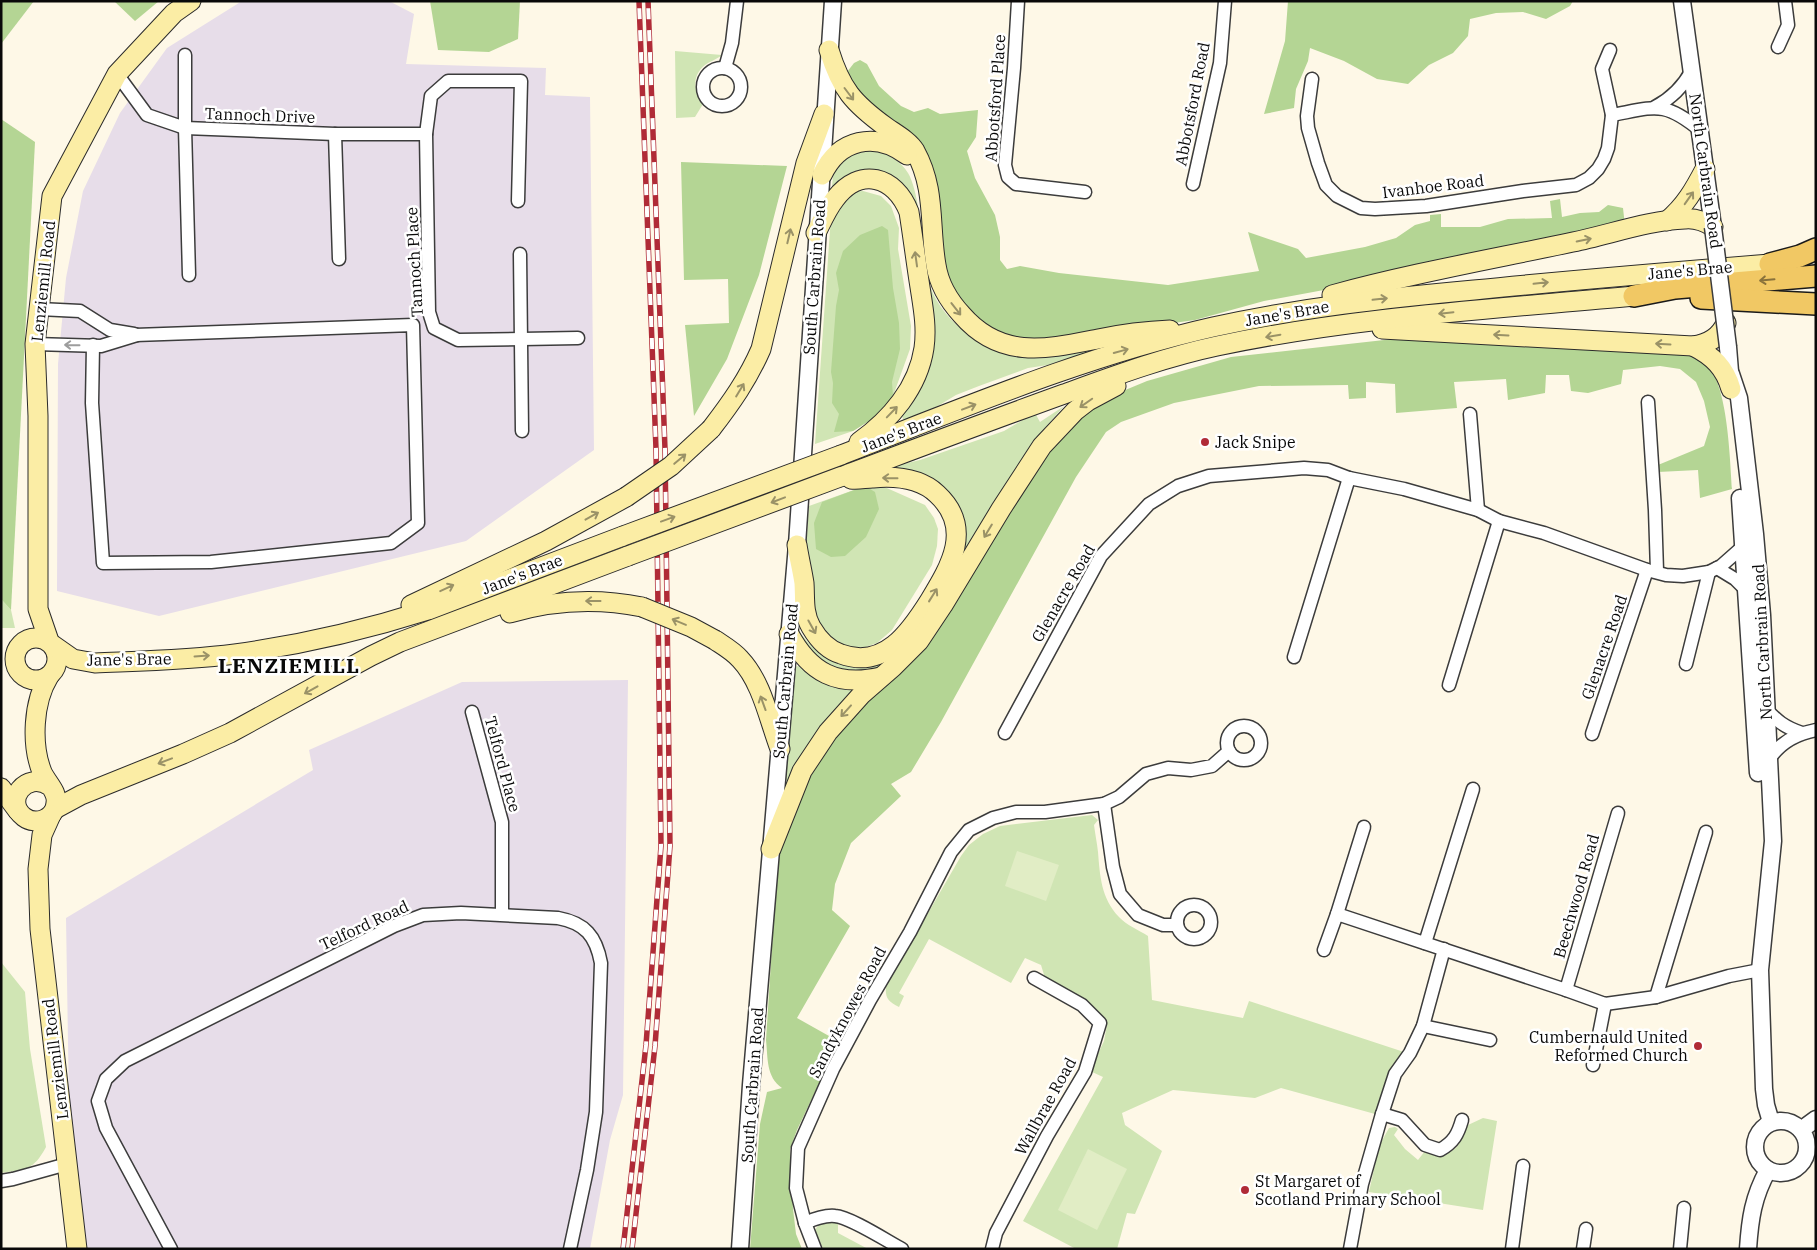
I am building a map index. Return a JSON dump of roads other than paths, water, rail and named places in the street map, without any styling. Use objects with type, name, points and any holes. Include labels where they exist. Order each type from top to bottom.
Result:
[{"type":"main road","name":"Lenziemill Road","points":[[23,642],[31,631],[38,609],[38,416],[35,344],[52,196],[117,74],[174,13],[191,1]]},
{"type":"main road","points":[[829,50],[839,80],[846,91],[865,112],[908,143],[915,151],[928,181],[936,265],[940,282],[961,314],[977,330],[990,339],[1005,345],[1035,349],[1056,348],[1148,331],[1211,328]]},
{"type":"main road","points":[[338,634],[408,606],[546,541],[626,497],[671,466],[711,429],[750,374],[761,349],[806,163],[824,114]]},
{"type":"main road","points":[[822,175],[833,157],[846,148],[864,141],[878,141],[892,145],[918,161]]},
{"type":"main road","points":[[1667,221],[1689,199],[1705,169]]},
{"type":"main road","points":[[816,233],[835,198],[855,181],[879,179],[898,191],[905,201],[909,212],[925,324],[924,348],[919,369],[908,392],[896,409],[878,426],[841,455]]},
{"type":"main road","points":[[1293,310],[1322,298],[1362,287],[1667,221],[1696,219],[1713,227]]},
{"type":"main road","points":[[1770,264],[1800,256],[1816,249]]},
{"type":"main road","points":[[1770,264],[1816,263]]},
{"type":"main road","name":"Jane's Brae","points":[[51,643],[73,659],[95,663],[233,654],[375,626],[428,610],[1102,356],[1211,328],[1293,310],[1373,300],[1770,264]]},
{"type":"main road","points":[[1634,296],[1675,288],[1816,276]]},
{"type":"main road","points":[[1634,296],[1816,304]]},
{"type":"main road","name":"Jane's Brae","points":[[53,812],[81,794],[183,754],[230,733],[400,642],[995,418],[1139,367],[1216,346],[1321,327],[1426,315],[1634,296]]},
{"type":"main road","points":[[1726,323],[1723,330],[1706,352],[1731,380]]},
{"type":"main road","points":[[1321,327],[1711,345]]},
{"type":"main road","points":[[771,849],[799,778],[815,750],[849,708],[919,641],[1029,465],[1058,427],[1088,401],[1176,357]]},
{"type":"main road","points":[[797,545],[804,583],[807,620],[818,637],[836,652],[859,658],[872,657],[884,653],[895,645],[919,617],[952,561],[957,535],[952,513],[938,494],[912,480],[898,477],[853,480],[840,477]]},
{"type":"main road","points":[[400,642],[545,604],[600,601],[642,608],[691,627],[715,640],[742,660],[759,691],[780,749]]},
{"type":"main road","name":"Lenziemill Road","points":[[38,609],[51,643]]},
{"type":"main road","points":[[789,634],[802,655],[820,672],[842,679],[865,680],[881,677]]},
{"type":"main road","points":[[1,647],[10,647],[37,637],[51,643],[58,658],[57,665],[42,686],[36,711],[36,751],[32,765],[16,798],[20,813]]},
{"type":"main road","points":[[23,642],[17,650],[16,664],[28,684],[36,711]]},
{"type":"main road","points":[[23,676],[36,680],[49,676]]},
{"type":"main road","points":[[1,788],[20,813],[33,821],[40,821],[53,812],[56,797],[43,775],[36,751]]},
{"type":"main road","points":[[23,786],[34,781],[50,786]]},
{"type":"main road","name":"Lenziemill Road","points":[[53,812],[45,825],[42,835],[38,869],[40,929],[77,1249]]},
{"type":"main road","name":"Lenziemill Road","points":[[20,813],[38,869]]},
{"type":"street","points":[[725,68],[732,43],[737,1]]},
{"type":"street","name":"South Carbrain Road","points":[[740,1249],[797,545],[816,233],[822,175],[824,114],[833,1]]},
{"type":"street","name":"Abbotsford Place","points":[[1018,1],[1005,165],[1008,176],[1016,184],[1085,192]]},
{"type":"street","name":"Abbotsford Road","points":[[1193,184],[1220,63],[1225,1]]},
{"type":"street","name":"North Carbrain Road","points":[[1682,1],[1726,323]]},
{"type":"street","points":[[1778,47],[1788,25],[1786,1]]},
{"type":"street","name":"Ivanhoe Road","points":[[1312,79],[1308,107],[1308,128],[1326,185],[1337,196],[1361,208],[1426,206],[1523,190],[1576,185],[1590,178],[1604,160],[1609,142],[1612,115],[1602,69],[1610,50]]},
{"type":"street","name":"Tannoch Drive","points":[[185,55],[185,128],[190,275]]},
{"type":"street","points":[[1654,107],[1675,94],[1684,84],[1692,70]]},
{"type":"street","name":"Tannoch Drive","points":[[117,74],[147,115],[185,128],[334,134],[426,134]]},
{"type":"street","points":[[426,134],[431,96],[448,81],[521,81],[518,201]]},
{"type":"street","points":[[1612,115],[1654,107],[1666,109],[1688,120],[1701,131]]},
{"type":"street","name":"Tannoch Drive","points":[[334,134],[339,259]]},
{"type":"street","name":"Tannoch Place","points":[[426,134],[429,312],[434,328],[458,340],[578,338]]},
{"type":"street","points":[[520,254],[522,431]]},
{"type":"street","points":[[39,309],[80,311],[110,330],[135,335],[414,325],[418,523],[391,544],[211,562],[103,563],[92,403],[94,345]]},
{"type":"street","points":[[35,344],[101,346],[137,335],[135,335]]},
{"type":"street","name":"North Carbrain Road","points":[[1711,345],[1739,398],[1755,534],[1761,606],[1773,841],[1760,970],[1764,1089],[1771,1122]]},
{"type":"street","name":"North Carbrain Road","points":[[1731,380],[1754,696],[1766,915]]},
{"type":"street","name":"Glenacre Road","points":[[1592,734],[1652,571],[1655,510],[1648,402]]},
{"type":"street","points":[[1470,414],[1478,510]]},
{"type":"street","name":"Glenacre Road","points":[[1005,733],[1101,556],[1149,504],[1178,486],[1209,476],[1304,468],[1328,470],[1349,478],[1404,489],[1478,510],[1500,521],[1544,532],[1666,575],[1683,576],[1713,570],[1744,547],[1755,534]]},
{"type":"street","points":[[1294,657],[1349,478]]},
{"type":"street","points":[[1449,685],[1500,521]]},
{"type":"street","points":[[1686,664],[1713,570],[1735,579],[1761,606]]},
{"type":"street","points":[[1754,696],[1786,728],[1802,733]]},
{"type":"street","name":"Telford Place","points":[[472,712],[502,822],[502,914]]},
{"type":"street","points":[[1758,780],[1768,759],[1778,746],[1802,733],[1816,730]]},
{"type":"street","points":[[1177,924],[1163,925],[1138,915],[1120,894],[1113,867],[1104,804],[1119,797],[1146,774],[1168,768],[1191,770],[1212,766],[1229,751]]},
{"type":"street","points":[[1425,943],[1473,790]]},
{"type":"street","name":"Sandyknowes Road","points":[[815,1249],[805,1223],[796,1188],[798,1148],[833,1069],[870,1000],[910,932],[951,852],[969,830],[993,818],[1016,812],[1045,812],[1104,804]]},
{"type":"street","name":"Beechwood Road","points":[[1566,990],[1618,813]]},
{"type":"street","points":[[1324,950],[1364,827]]},
{"type":"street","points":[[1656,997],[1706,832]]},
{"type":"street","name":"Telford Road","points":[[171,1249],[106,1128],[98,1101],[106,1079],[126,1061],[394,926],[424,915],[461,913],[502,914],[572,920],[591,936],[598,947],[601,963],[596,1112],[587,1170],[570,1249]]},
{"type":"street","points":[[1337,914],[1604,1004],[1656,997],[1729,976],[1760,970]]},
{"type":"street","points":[[1350,1249],[1362,1184],[1382,1114],[1395,1074],[1410,1053],[1423,1026],[1444,949]]},
{"type":"street","name":"Wallbrae Road","points":[[992,1249],[996,1232],[1042,1144],[1085,1072],[1100,1023],[1082,1005],[1034,978]]},
{"type":"street","points":[[1593,1065],[1604,1004]]},
{"type":"street","points":[[1423,1026],[1490,1040]]},
{"type":"street","points":[[1382,1114],[1402,1120],[1425,1145],[1440,1150],[1450,1144],[1457,1136],[1462,1120]]},
{"type":"street","points":[[1802,1130],[1816,1119]]},
{"type":"street","points":[[1788,1121],[1795,1124],[1802,1130],[1806,1138],[1806,1156],[1802,1163],[1790,1172],[1782,1173],[1768,1170],[1757,1157],[1754,1149],[1758,1133],[1771,1122],[1788,1121]]},
{"type":"street","points":[[1,1180],[13,1179],[67,1164]]},
{"type":"street","points":[[1512,1249],[1523,1166]]},
{"type":"street","points":[[1748,1249],[1754,1200],[1768,1170]]},
{"type":"street","points":[[1680,1249],[1684,1208]]},
{"type":"street","points":[[805,1223],[816,1218],[836,1216],[858,1224],[902,1249]]},
{"type":"street","points":[[1582,1249],[1586,1229]]},
{"type":"railway","points":[[623,1249],[646,1045],[661,846],[656,449],[639,1]]},
{"type":"railway","points":[[632,1249],[655,1046],[670,846],[665,449],[648,1]]},
{"type":"place","name":"Jack Snipe","points":[[1205,442]]},
{"type":"place","name":"Cumbernauld United Reformed Church","points":[[1698,1046]]},
{"type":"place","name":"St Margaret of Scotland Primary School","points":[[1245,1190]]},
{"type":"district","name":"LENZIEMILL","points":[[289,665]]}]
